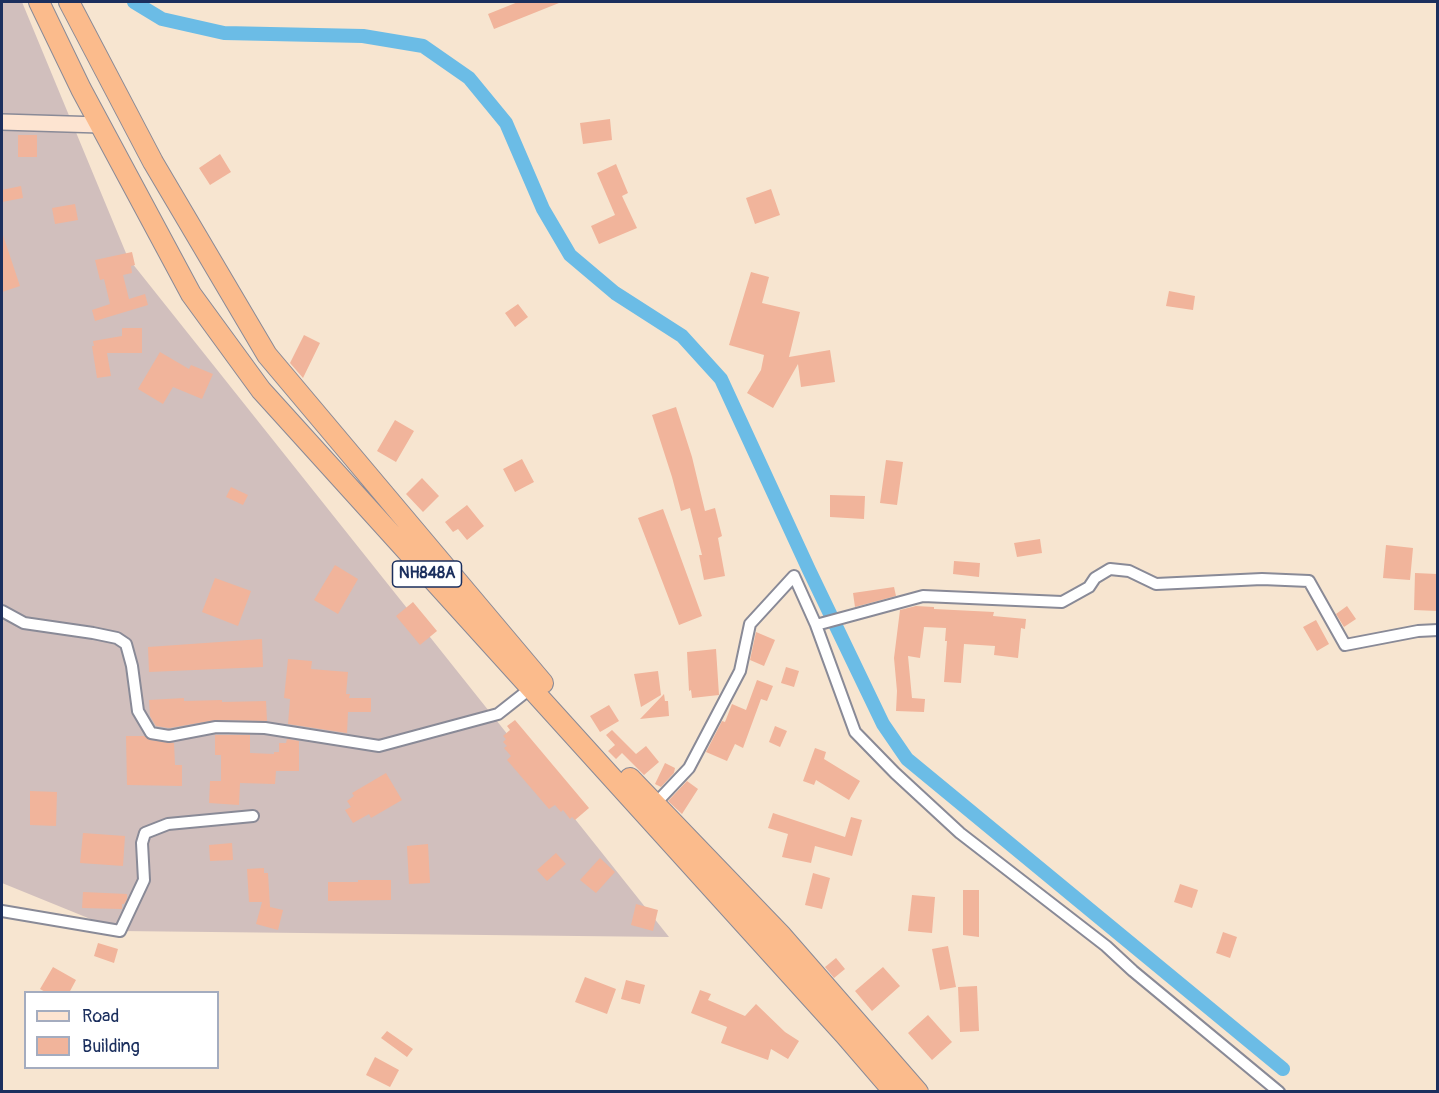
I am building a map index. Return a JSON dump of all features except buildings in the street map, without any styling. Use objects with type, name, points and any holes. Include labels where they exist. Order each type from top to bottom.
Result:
[{"type":"highway","name":"NH848A","points":[[39,2],[100,125],[191,294],[261,390],[894,1092]]},
{"type":"highway","name":"NH848A","points":[[69,2],[153,162],[267,355],[576,722],[782,936],[918,1092]]},
{"type":"street","points":[[2,122],[100,125]]},
{"type":"street","points":[[817,625],[923,596],[1062,602],[1089,587],[1095,578],[1110,569],[1129,571],[1156,584],[1262,579],[1309,581],[1345,645],[1418,631],[1437,630]]},
{"type":"street","points":[[655,804],[689,768],[740,671],[750,624],[794,576],[817,625],[855,732],[895,773],[960,833],[1106,946],[1279,1092]]},
{"type":"street","points":[[2,611],[24,623],[93,633],[117,638],[126,644],[132,666],[138,711],[150,733],[169,736],[216,727],[266,728],[380,746],[498,714],[531,688]]},
{"type":"street","points":[[2,911],[120,931],[144,880],[142,843],[145,833],[168,824],[253,816]]},
{"type":"shaded area","points":[[2,2],[22,2],[128,258],[669,937],[120,931],[2,883]]},
{"type":"waterway","points":[[134,2],[162,19],[224,33],[363,36],[423,46],[469,78],[506,123],[543,209],[570,255],[615,293],[682,336],[721,379],[883,724],[907,759],[1283,1069]]}]
